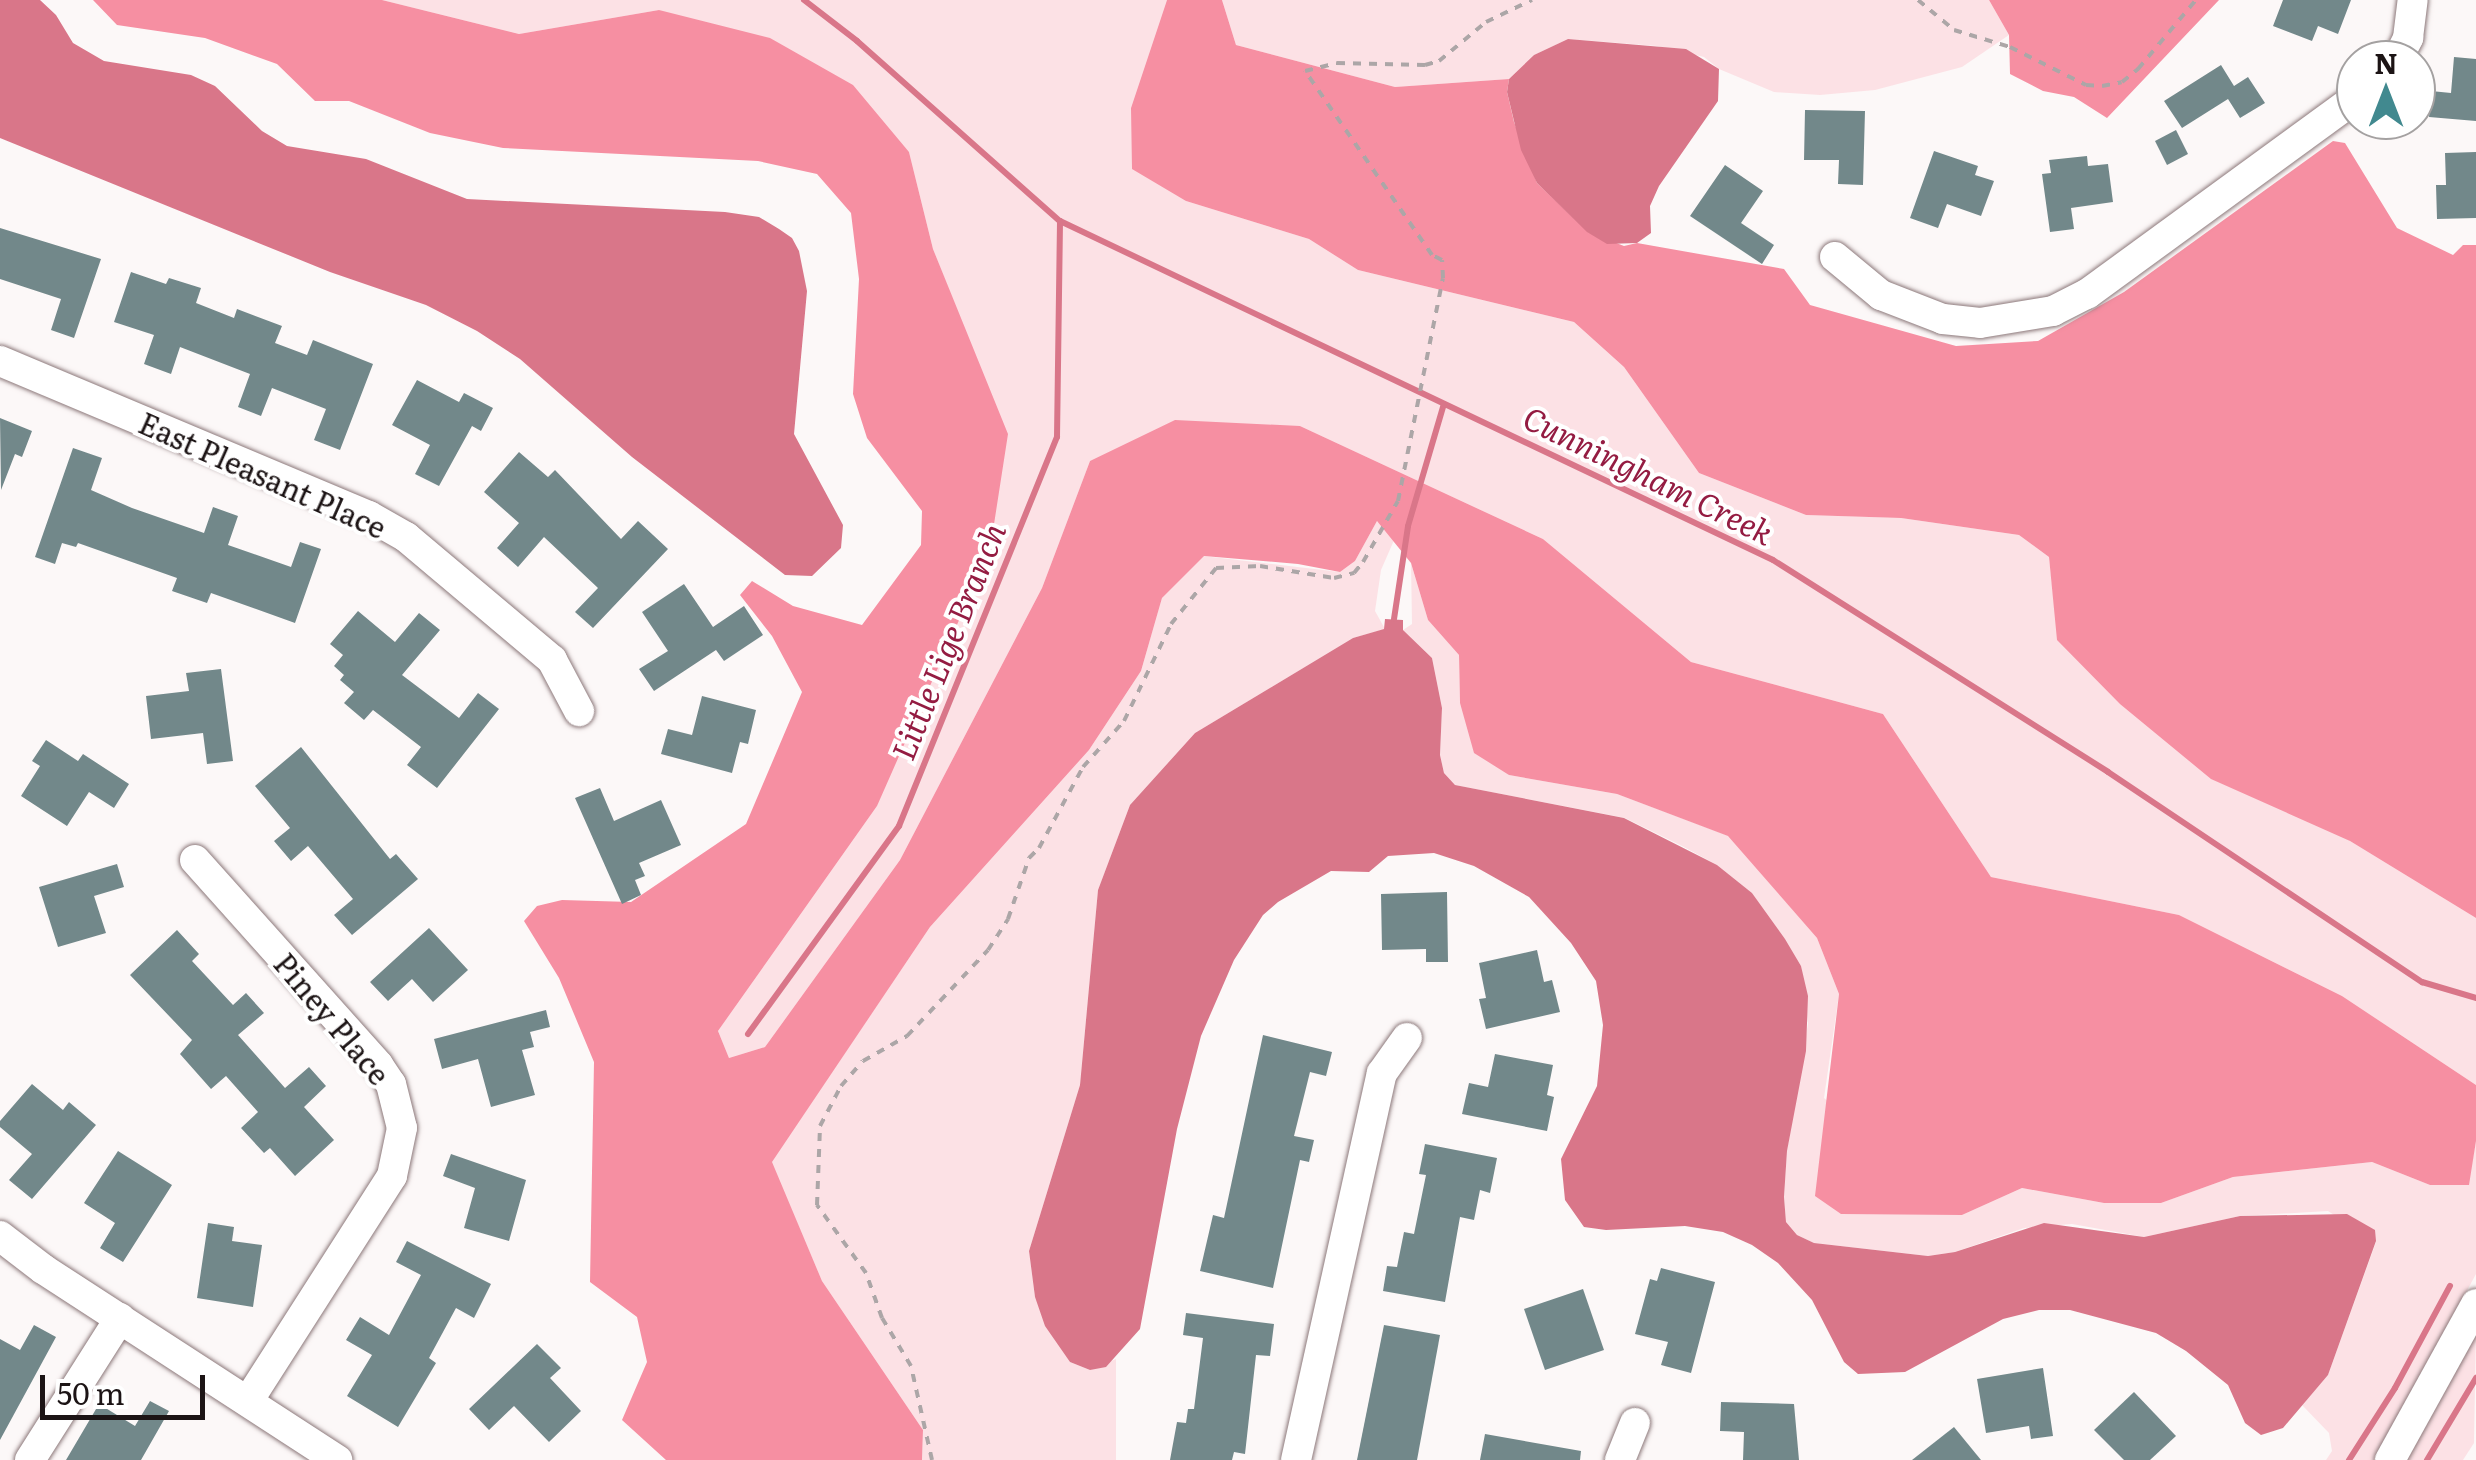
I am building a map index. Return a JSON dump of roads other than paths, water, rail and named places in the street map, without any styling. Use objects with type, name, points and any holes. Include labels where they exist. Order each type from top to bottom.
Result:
[{"type":"street","points":[[2407,40],[2413,0]]},
{"type":"street","points":[[1835,257],[1881,295],[1942,319],[1980,323],[2053,311],[2087,294],[2336,113]]},
{"type":"street","name":"East Pleasant Place","points":[[0,362],[369,516],[406,537],[552,660],[578,712]]},
{"type":"street","name":"Piney Place","points":[[195,860],[378,1065],[391,1084],[402,1128],[392,1176],[248,1400]]},
{"type":"street","points":[[1296,1460],[1382,1073],[1407,1038]]},
{"type":"street","points":[[0,1236],[337,1460]]},
{"type":"street","points":[[2390,1460],[2476,1304]]},
{"type":"street","points":[[30,1460],[120,1318]]},
{"type":"street","points":[[1620,1460],[1635,1424]]},
{"type":"waterway","name":"Cunningham Creek","points":[[804,0],[857,41],[1060,221],[1773,560],[2108,772],[2422,982],[2476,998]]},
{"type":"waterway","name":"Little Lige Branch","points":[[748,1034],[899,826],[1057,437],[1060,221]]},
{"type":"waterway","points":[[1394,619],[1408,526],[1444,404]]},
{"type":"waterway","points":[[2349,1460],[2395,1388],[2450,1286]]},
{"type":"waterway","points":[[2427,1460],[2476,1378]]}]
